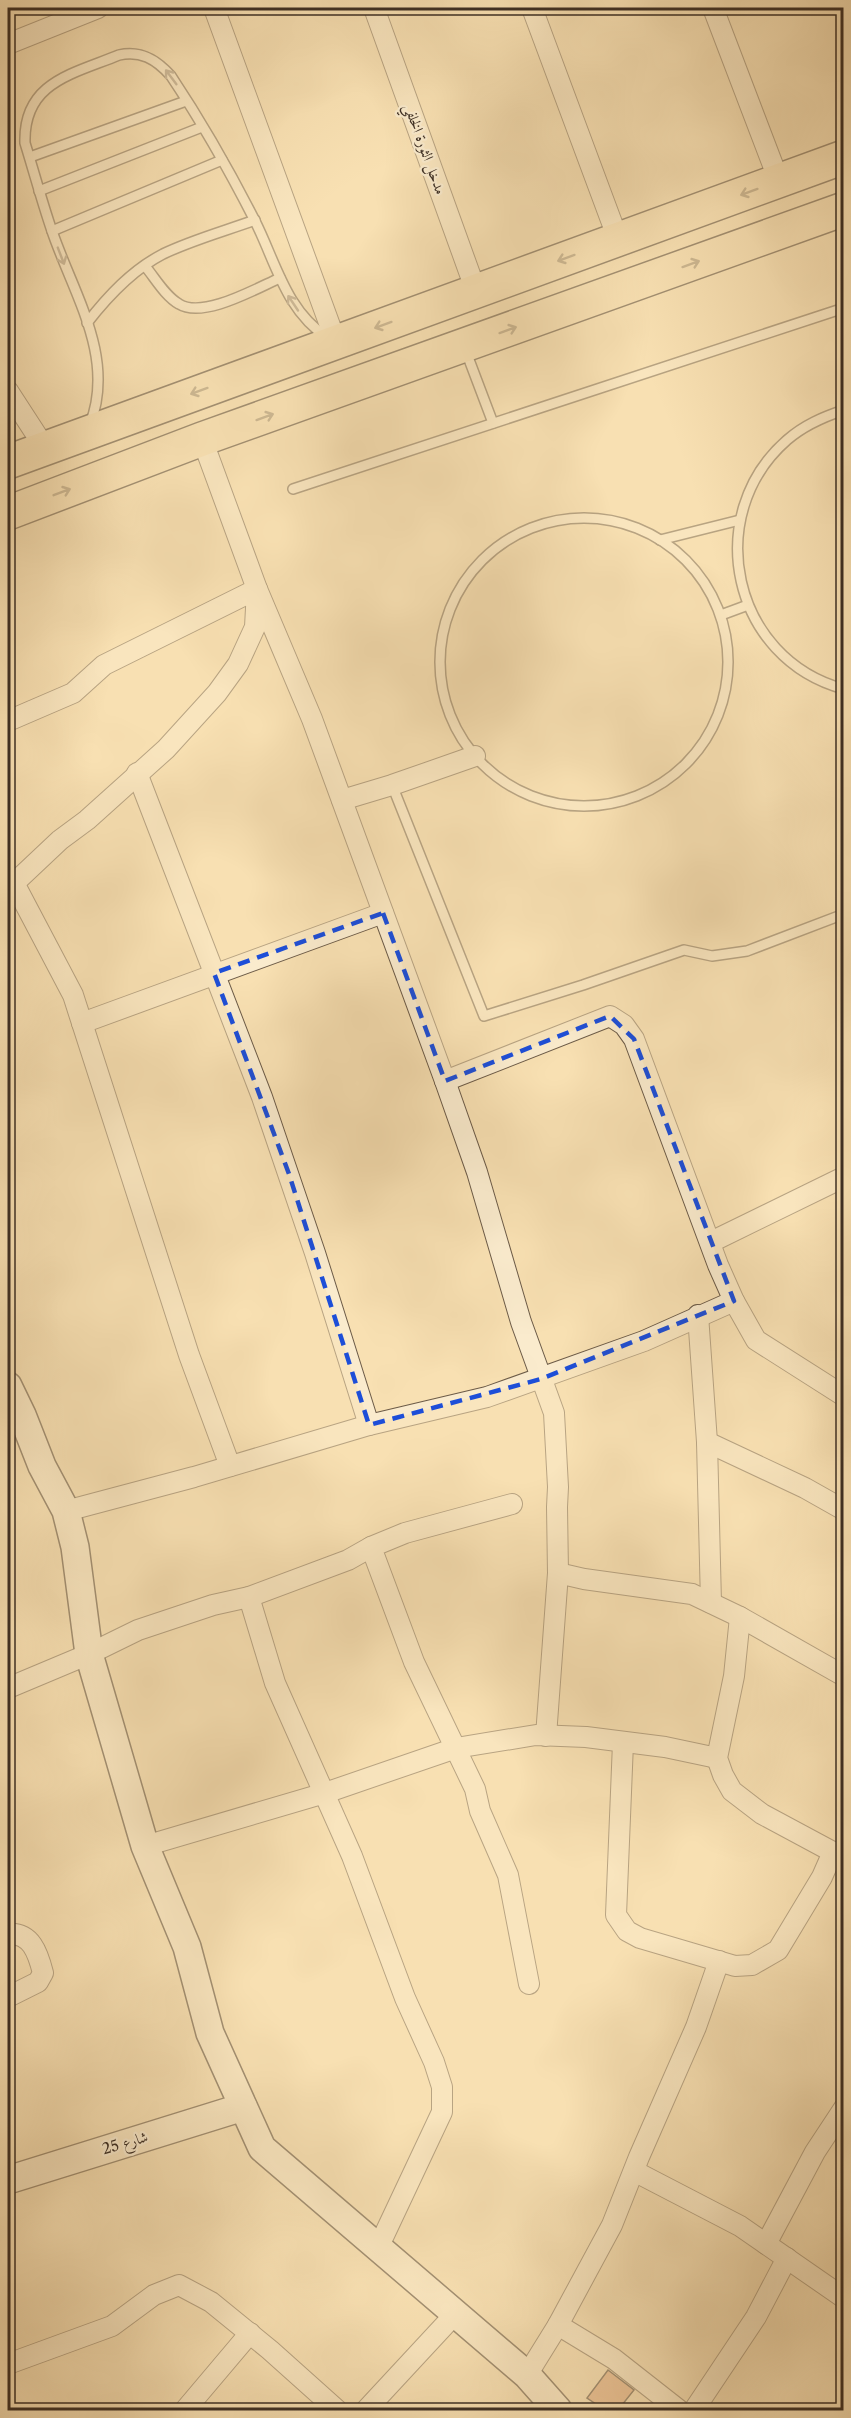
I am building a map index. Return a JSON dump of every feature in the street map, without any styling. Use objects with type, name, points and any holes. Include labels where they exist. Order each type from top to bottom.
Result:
[{"type":"highway","points":[[8,462],[843,157]]},
{"type":"highway","points":[[8,513],[202,439],[843,209]]},
{"type":"street","points":[[8,44],[57,15],[98,8]]},
{"type":"street","points":[[214,8],[336,342]]},
{"type":"street","name":"مدخل الثورة الخلفي","points":[[374,8],[476,291]]},
{"type":"street","points":[[532,8],[618,239]]},
{"type":"street","points":[[713,8],[779,181]]},
{"type":"street","points":[[8,391],[45,448]]},
{"type":"street","points":[[202,439],[257,589],[312,719],[445,1081],[477,1172],[521,1322],[554,1413],[558,1487],[556,1507],[558,1573],[546,1736]]},
{"type":"street","points":[[8,721],[73,693],[104,665],[257,589]]},
{"type":"street","points":[[230,1466],[189,1354],[73,995],[11,886],[166,749],[195,719],[238,664],[255,627],[257,589]]},
{"type":"street","points":[[342,800],[475,756]]},
{"type":"street","points":[[137,773],[289,1174],[369,1425]]},
{"type":"street","points":[[82,1023],[383,913]]},
{"type":"street","points":[[445,1081],[610,1016],[624,1025],[634,1039],[734,1301],[756,1340],[843,1396]]},
{"type":"street","points":[[711,1242],[843,1177]]},
{"type":"street","points":[[66,1511],[194,1477],[369,1425],[486,1397],[644,1341],[698,1315],[734,1301]]},
{"type":"street","points":[[698,1315],[707,1442],[711,1604]]},
{"type":"street","points":[[8,1386],[22,1414],[42,1466],[66,1511],[75,1547],[89,1654],[145,1846],[187,1947],[210,2033],[262,2148],[456,2313],[526,2375],[558,2410]]},
{"type":"street","points":[[707,1442],[805,1488],[843,1510]]},
{"type":"street","points":[[8,1688],[89,1654],[138,1630],[213,1605],[249,1597],[348,1560],[371,1547],[405,1533],[512,1504]]},
{"type":"street","points":[[371,1547],[414,1662],[475,1789],[480,1811],[508,1875],[529,1984]]},
{"type":"street","points":[[558,1573],[584,1579],[693,1594],[740,1617],[843,1676]]},
{"type":"street","points":[[249,1597],[275,1683],[352,1856],[405,1998],[434,2062],[442,2087],[442,2112],[378,2248]]},
{"type":"street","points":[[623,1743],[616,1915],[627,1931],[640,1938],[735,1966],[752,1965],[778,1950],[838,1855],[762,1814],[732,1791],[723,1775],[717,1758],[733,1687],[740,1617]]},
{"type":"street","points":[[145,1846],[325,1793],[456,1748],[546,1736],[586,1737],[665,1747],[717,1758]]},
{"type":"street","points":[[8,1934],[20,1933],[29,1940],[43,1973],[38,1982],[8,1997]]},
{"type":"street","points":[[526,2375],[558,2325],[612,2225],[696,2027],[719,1961]]},
{"type":"street","name":"شارع 25","points":[[8,2180],[243,2107]]},
{"type":"street","points":[[766,2244],[815,2152],[843,2108]]},
{"type":"street","points":[[634,2171],[740,2226],[843,2298]]},
{"type":"street","points":[[694,2410],[756,2317],[787,2258]]},
{"type":"street","points":[[8,2364],[112,2326],[154,2295],[179,2285],[211,2302],[250,2333],[337,2410]]},
{"type":"street","points":[[366,2410],[456,2313]]},
{"type":"street","points":[[558,2325],[614,2359],[679,2410]]},
{"type":"street","points":[[185,2410],[250,2333]]},
{"type":"lane","points":[[87,432],[98,398],[99,380],[95,345],[52,231],[25,143],[24,128],[35,99],[45,88],[58,80],[118,55],[129,52],[152,59],[171,75],[255,220],[288,297],[298,311],[321,333],[336,342]]},
{"type":"lane","points":[[30,157],[186,101]]},
{"type":"lane","points":[[39,190],[202,126]]},
{"type":"lane","points":[[52,231],[222,160]]},
{"type":"lane","points":[[87,322],[106,299],[144,266],[163,254],[255,220]]},
{"type":"lane","points":[[144,266],[171,298],[189,309],[210,308],[280,278]]},
{"type":"lane","points":[[293,489],[843,308]]},
{"type":"lane","points":[[464,346],[493,423]]},
{"type":"lane","points":[[843,410],[805,427],[772,455],[749,491],[740,520],[737,554],[739,576],[748,605],[765,635],[779,651],[814,677],[843,689]]},
{"type":"lane","points":[[568,519],[612,520],[633,526],[660,540],[687,561],[701,577],[721,615],[727,636],[729,658],[724,701],[717,721],[700,748],[679,772],[661,785],[622,802],[579,807],[557,804],[517,790],[498,778],[475,756],[456,729],[448,709],[440,667],[441,645],[445,624],[457,594],[475,567],[508,539],[537,526],[568,519]]},
{"type":"lane","points":[[660,540],[740,520]]},
{"type":"lane","points":[[721,615],[748,605]]},
{"type":"lane","points":[[392,785],[484,1016],[684,950],[712,956],[747,951],[843,914]]},
{"type":"highlighted area","points":[[383,913],[445,1081],[610,1016],[634,1039],[734,1301],[541,1379],[369,1425],[289,1174],[214,973]]},
{"type":"building","points":[[608,2370],[634,2390],[618,2410],[605,2410],[587,2398]]}]
